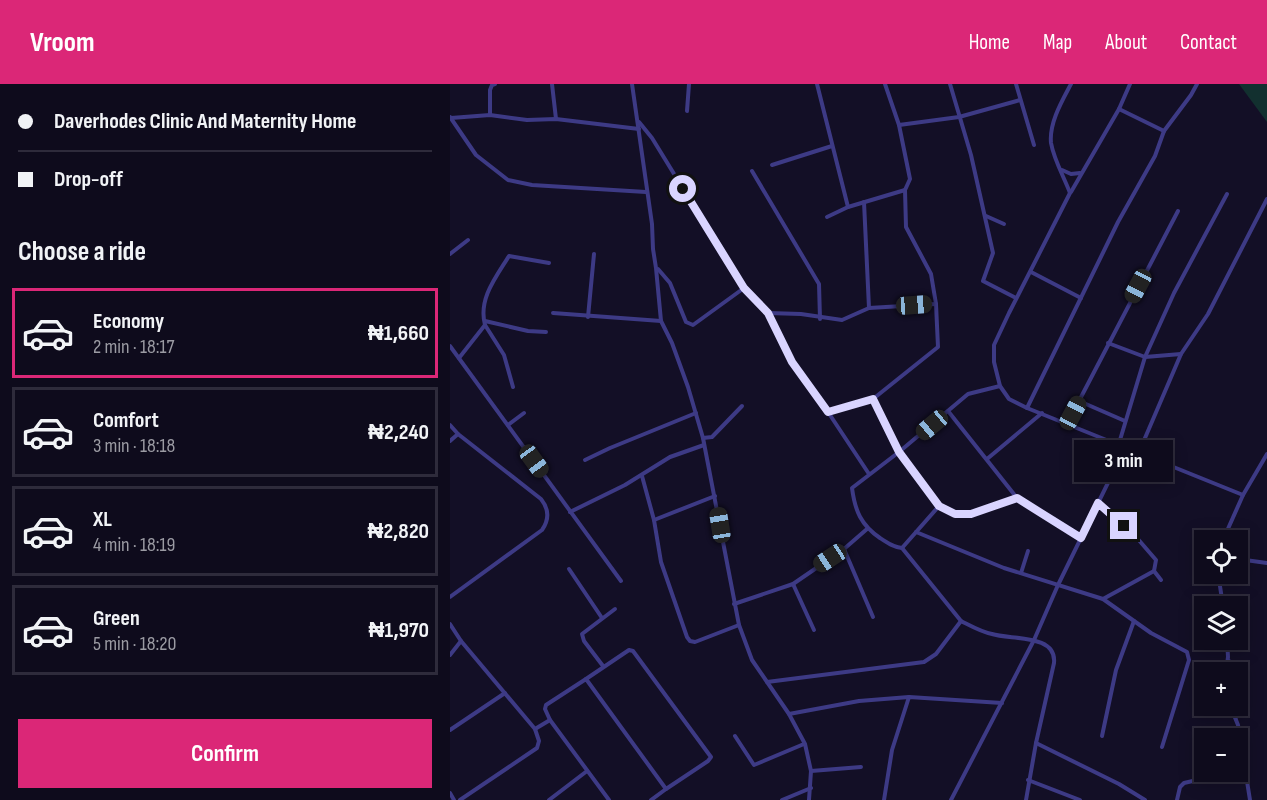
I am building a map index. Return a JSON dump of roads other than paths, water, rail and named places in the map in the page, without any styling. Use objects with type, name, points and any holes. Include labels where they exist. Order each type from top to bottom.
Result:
[{"type":"street","points":[[490,115],[490,90],[493,84]]},
{"type":"street","points":[[552,84],[556,119]]},
{"type":"street","points":[[632,84],[652,224],[652,249],[657,268],[661,321],[672,343],[703,438],[739,625],[752,660],[789,714],[804,744],[811,771],[809,800]]},
{"type":"street","points":[[687,111],[689,84]]},
{"type":"street","points":[[817,84],[848,207]]},
{"type":"street","points":[[828,412],[873,399],[938,348],[936,303],[931,274],[906,227],[905,190],[910,179],[900,125],[885,84]]},
{"type":"street","points":[[950,84],[971,155],[993,253],[983,280],[1016,298]]},
{"type":"street","points":[[1016,84],[1034,145]]},
{"type":"street","points":[[1070,193],[1051,142],[1054,123],[1071,84]]},
{"type":"street","points":[[1130,84],[1119,108],[1070,193],[994,345],[994,362],[1000,386],[1009,399],[1027,408],[1243,495]]},
{"type":"street","points":[[1027,408],[1118,222],[1155,156],[1164,131],[1197,84]]},
{"type":"street","points":[[900,125],[959,117],[1020,100]]},
{"type":"street","points":[[1119,108],[1164,131]]},
{"type":"street","points":[[450,118],[490,115],[527,120],[556,119],[639,129]]},
{"type":"street","points":[[450,118],[476,155],[508,180],[532,185],[646,192]]},
{"type":"street","points":[[637,120],[652,138],[744,288],[768,313],[792,362],[869,474]]},
{"type":"street","points":[[772,165],[832,146]]},
{"type":"street","points":[[1060,170],[1071,174],[1081,172]]},
{"type":"street","points":[[752,171],[819,284],[820,319]]},
{"type":"street","points":[[827,217],[848,207],[905,190]]},
{"type":"street","points":[[1125,448],[1120,440],[1145,357],[1174,293],[1227,194]]},
{"type":"street","points":[[1139,452],[1181,354],[1208,314],[1267,199]]},
{"type":"street","points":[[864,202],[869,308]]},
{"type":"street","points":[[1067,424],[1178,211]]},
{"type":"street","points":[[986,216],[1004,224]]},
{"type":"street","points":[[450,254],[468,240]]},
{"type":"street","points":[[588,316],[594,254]]},
{"type":"street","points":[[513,387],[504,355],[484,323],[484,304],[487,293],[509,256],[549,263]]},
{"type":"street","points":[[657,268],[670,283],[686,322],[690,325],[744,288]]},
{"type":"street","points":[[1031,272],[1081,298]]},
{"type":"street","points":[[768,313],[801,314],[820,319],[842,320],[869,308],[936,303]]},
{"type":"street","points":[[553,313],[661,321]]},
{"type":"street","points":[[484,323],[546,332]]},
{"type":"street","points":[[459,358],[484,323]]},
{"type":"street","points":[[1108,343],[1145,357],[1181,354]]},
{"type":"street","points":[[450,346],[621,581]]},
{"type":"street","points":[[939,506],[902,548],[894,548],[867,529],[859,515],[852,488],[968,394],[1000,386]]},
{"type":"street","points":[[873,399],[899,452],[939,506],[955,514],[971,514],[1017,498]]},
{"type":"street","points":[[1079,401],[1125,421]]},
{"type":"street","points":[[703,438],[712,437],[742,406]]},
{"type":"street","points":[[948,411],[1017,498],[1081,538]]},
{"type":"street","points":[[508,425],[524,413]]},
{"type":"street","points":[[585,460],[696,413]]},
{"type":"street","points":[[987,459],[1042,413]]},
{"type":"street","points":[[450,425],[458,434],[541,499],[545,504],[547,519],[542,530],[450,597]]},
{"type":"street","points":[[450,441],[458,434]]},
{"type":"street","points":[[570,512],[642,476],[670,457],[704,445]]},
{"type":"street","points":[[951,800],[1034,640],[1058,585],[1125,448]]},
{"type":"street","points":[[1227,530],[1243,495],[1267,454]]},
{"type":"street","points":[[642,476],[654,520],[661,562],[690,641],[695,642],[739,625]]},
{"type":"street","points":[[654,520],[715,496]]},
{"type":"street","points":[[1098,503],[1137,538],[1156,560],[1154,571],[1161,580]]},
{"type":"street","points":[[734,604],[793,584],[844,549],[867,529]]},
{"type":"street","points":[[916,532],[1004,568],[1103,599],[1151,633],[1187,652],[1189,660],[1162,747]]},
{"type":"street","points":[[902,548],[961,621],[992,634],[1034,640],[1050,647],[1055,656],[1028,780],[1026,800]]},
{"type":"street","points":[[844,549],[873,617]]},
{"type":"street","points":[[1021,573],[1028,551]]},
{"type":"street","points":[[1248,560],[1267,563]]},
{"type":"street","points":[[568,569],[602,618]]},
{"type":"street","points":[[1103,599],[1154,571]]},
{"type":"street","points":[[793,584],[814,630]]},
{"type":"street","points":[[603,666],[582,636],[587,629],[615,609]]},
{"type":"street","points":[[767,682],[924,662],[936,654],[961,621]]},
{"type":"street","points":[[1102,736],[1116,670],[1134,621]]},
{"type":"street","points":[[450,624],[461,641],[535,729],[539,741],[537,748],[460,800]]},
{"type":"street","points":[[450,655],[461,641]]},
{"type":"street","points":[[609,800],[550,720],[545,709],[546,705],[629,650],[633,651],[711,757],[651,800]]},
{"type":"street","points":[[1228,650],[1229,662]]},
{"type":"street","points":[[1227,662],[1228,657]]},
{"type":"street","points":[[586,679],[666,789]]},
{"type":"street","points":[[450,730],[505,693]]},
{"type":"street","points":[[789,714],[859,700],[909,697],[1002,703]]},
{"type":"street","points":[[884,800],[892,750],[909,697]]},
{"type":"street","points":[[1236,717],[1238,728]]},
{"type":"street","points":[[535,729],[550,720]]},
{"type":"street","points":[[735,736],[754,765],[804,744]]},
{"type":"street","points":[[1036,742],[1119,784],[1145,800]]},
{"type":"street","points":[[811,771],[861,766]]},
{"type":"street","points":[[549,800],[587,771]]},
{"type":"street","points":[[1028,780],[1080,800]]},
{"type":"street","points":[[1177,800],[1180,787],[1184,783],[1194,781]]},
{"type":"street","points":[[1247,782],[1250,800]]},
{"type":"street","points":[[782,800],[811,788]]},
{"type":"street","points":[[450,793],[454,800]]}]
